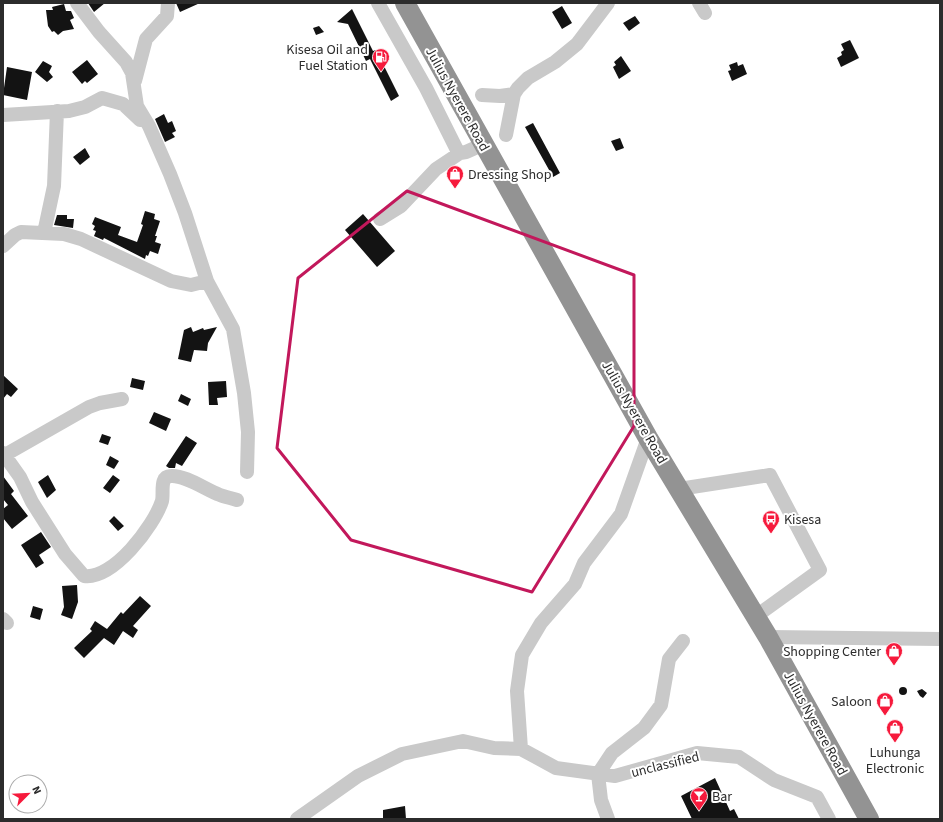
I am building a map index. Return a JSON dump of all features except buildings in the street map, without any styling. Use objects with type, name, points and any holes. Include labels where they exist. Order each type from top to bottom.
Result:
[{"type":"highway","name":"Julius Nyerere Road","points":[[405,3],[648,438],[768,637],[869,819]]},
{"type":"street","points":[[77,3],[99,32],[126,62],[135,81]]},
{"type":"street","points":[[168,3],[166,16],[146,39],[135,81],[137,106],[149,126],[185,213],[207,282],[233,329],[244,393],[248,432],[247,472]]},
{"type":"street","points":[[378,3],[426,88],[460,153]]},
{"type":"street","points":[[506,135],[514,94],[528,78],[555,62],[577,44],[608,3]]},
{"type":"street","points":[[482,95],[500,96],[514,94]]},
{"type":"street","points":[[3,115],[31,114],[77,109],[102,98],[123,104],[149,126]]},
{"type":"street","points":[[44,233],[54,186],[57,110]]},
{"type":"street","points":[[380,219],[401,206],[436,169],[460,153],[484,144]]},
{"type":"street","points":[[3,246],[15,235],[21,232],[64,234],[81,239],[170,281],[191,284],[207,282]]},
{"type":"street","points":[[122,400],[100,403],[89,407],[4,455],[20,477],[32,502],[65,554],[84,576],[91,577],[100,575],[130,552],[147,528],[162,501],[164,480],[166,477],[172,476],[182,478],[237,500]]},
{"type":"street","points":[[296,819],[358,776],[402,754],[463,741],[494,748],[521,749],[517,691],[522,655],[541,623],[575,584],[584,563],[621,514],[648,438]]},
{"type":"street","points":[[679,489],[770,475],[820,570],[755,617]]},
{"type":"street","points":[[768,637],[940,639]]},
{"type":"street","points":[[608,819],[601,800],[598,774],[612,753],[644,728],[660,705],[669,659],[683,642]]},
{"type":"street","name":"unclassified","points":[[521,749],[556,768],[615,776],[697,753],[739,757],[774,780],[817,797],[829,819]]},
{"type":"highlighted area","points":[[407,191],[634,275],[634,426],[532,592],[351,540],[277,448],[298,278]]},
{"type":"place","name":"Kisesa Oil and Fuel Station","points":[[381,72]]},
{"type":"place","name":"Dressing Shop","points":[[455,189]]},
{"type":"place","name":"Kisesa","points":[[771,534]]},
{"type":"place","name":"Shopping Center","points":[[894,666]]},
{"type":"place","name":"Saloon","points":[[885,716]]},
{"type":"place","name":"Luhunga Electronic","points":[[895,743]]},
{"type":"place","name":"Bar","points":[[699,811]]}]
